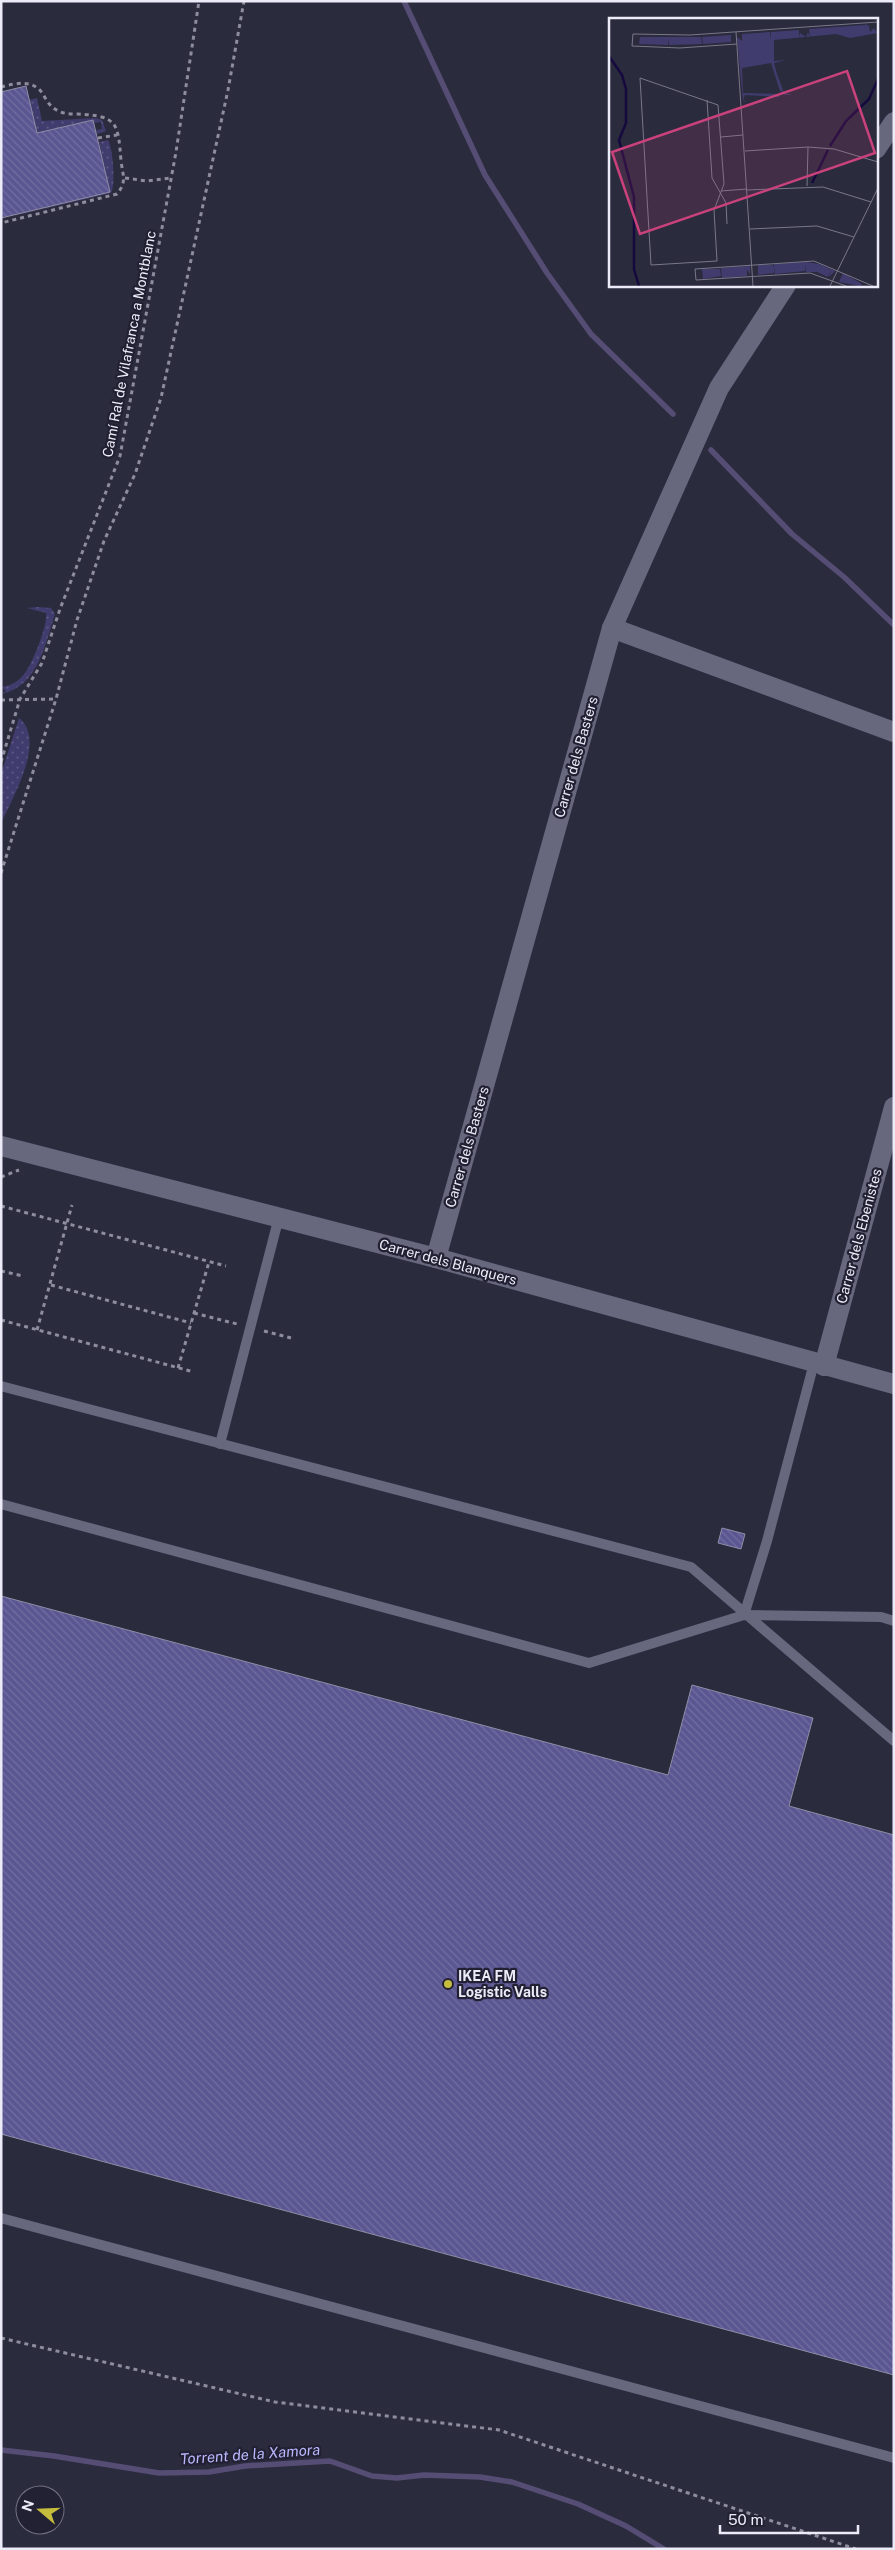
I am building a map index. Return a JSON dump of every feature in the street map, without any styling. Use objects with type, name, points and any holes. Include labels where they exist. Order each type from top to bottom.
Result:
[{"type":"street","points":[[878,145],[894,122]]},
{"type":"street","name":"Carrer dels Basters","points":[[436,1258],[612,628],[719,388],[785,286]]},
{"type":"street","points":[[612,628],[894,732]]},
{"type":"street","name":"Carrer dels Ebenistes","points":[[819,1364],[894,1107]]},
{"type":"street","name":"Carrer dels Blanquers","points":[[1,1146],[436,1258],[894,1384]]},
{"type":"lane","points":[[220,1444],[279,1217]]},
{"type":"lane","points":[[744,1615],[819,1364]]},
{"type":"lane","points":[[1,1386],[691,1567],[744,1615],[894,1741]]},
{"type":"lane","points":[[1,1504],[589,1663],[744,1615],[881,1617],[894,1621]]},
{"type":"lane","points":[[1,2218],[894,2458]]},
{"type":"path","name":"Camí Ral de Vilafranca a Montblanc","points":[[1,762],[20,699],[42,663],[60,609],[120,456],[171,178],[199,1]]},
{"type":"path","points":[[1,873],[56,699],[77,620],[104,541],[135,474],[161,398],[228,90],[244,1]]},
{"type":"path","points":[[1,87],[31,84],[39,88],[55,109],[66,114],[105,116],[113,123],[118,135],[125,178],[124,186],[117,194],[1,223]]},
{"type":"path","points":[[98,138],[118,135]]},
{"type":"path","points":[[125,178],[147,181],[171,178]]},
{"type":"path","points":[[1,700],[56,699]]},
{"type":"path","points":[[37,1330],[72,1205]]},
{"type":"path","points":[[1,1206],[226,1266]]},
{"type":"path","points":[[178,1368],[208,1262]]},
{"type":"path","points":[[1,1270],[23,1276]]},
{"type":"path","points":[[51,1284],[191,1323]]},
{"type":"path","points":[[194,1313],[237,1324]]},
{"type":"path","points":[[1,1320],[194,1372]]},
{"type":"path","points":[[264,1330],[291,1338]]},
{"type":"path","points":[[1,2338],[275,2402],[499,2430],[856,2549]]},
{"type":"shaded area","points":[[37,98],[42,121],[95,118],[102,120],[106,131],[97,134],[96,130],[102,129],[101,122],[94,123],[93,120],[1,142],[29,100]]},
{"type":"shaded area","points":[[108,140],[113,167],[113,189],[111,193],[1,219],[110,192],[99,142]]},
{"type":"shaded area","points":[[27,608],[51,608],[55,614],[38,663],[24,683],[14,690],[1,694],[6,691],[1,687],[17,681],[23,676],[36,652],[45,626],[46,613]]},
{"type":"shaded area","points":[[19,718],[27,728],[30,740],[29,754],[19,785],[1,824],[1,774]]},
{"type":"building","points":[[26,86],[37,133],[93,120],[110,192],[1,218],[1,92]]},
{"type":"building","points":[[722,1528],[745,1534],[741,1549],[718,1543]]},
{"type":"building","name":"IKEA FM Logistic Valls","points":[[1,1596],[668,1775],[692,1685],[813,1718],[789,1806],[894,1835],[894,2375],[1,2134]]},
{"type":"waterway","points":[[404,1],[485,175],[547,273],[591,334],[673,414]]},
{"type":"waterway","points":[[711,450],[792,534],[844,577],[894,625]]},
{"type":"waterway","name":"Torrent de la Xamora","points":[[1,2450],[54,2456],[159,2473],[209,2472],[245,2466],[330,2461],[372,2476],[397,2478],[424,2475],[480,2477],[512,2482],[578,2504],[626,2526],[664,2549]]},
{"type":"place","name":"IKEA FM Logistic Valls","points":[[448,1984]]}]
